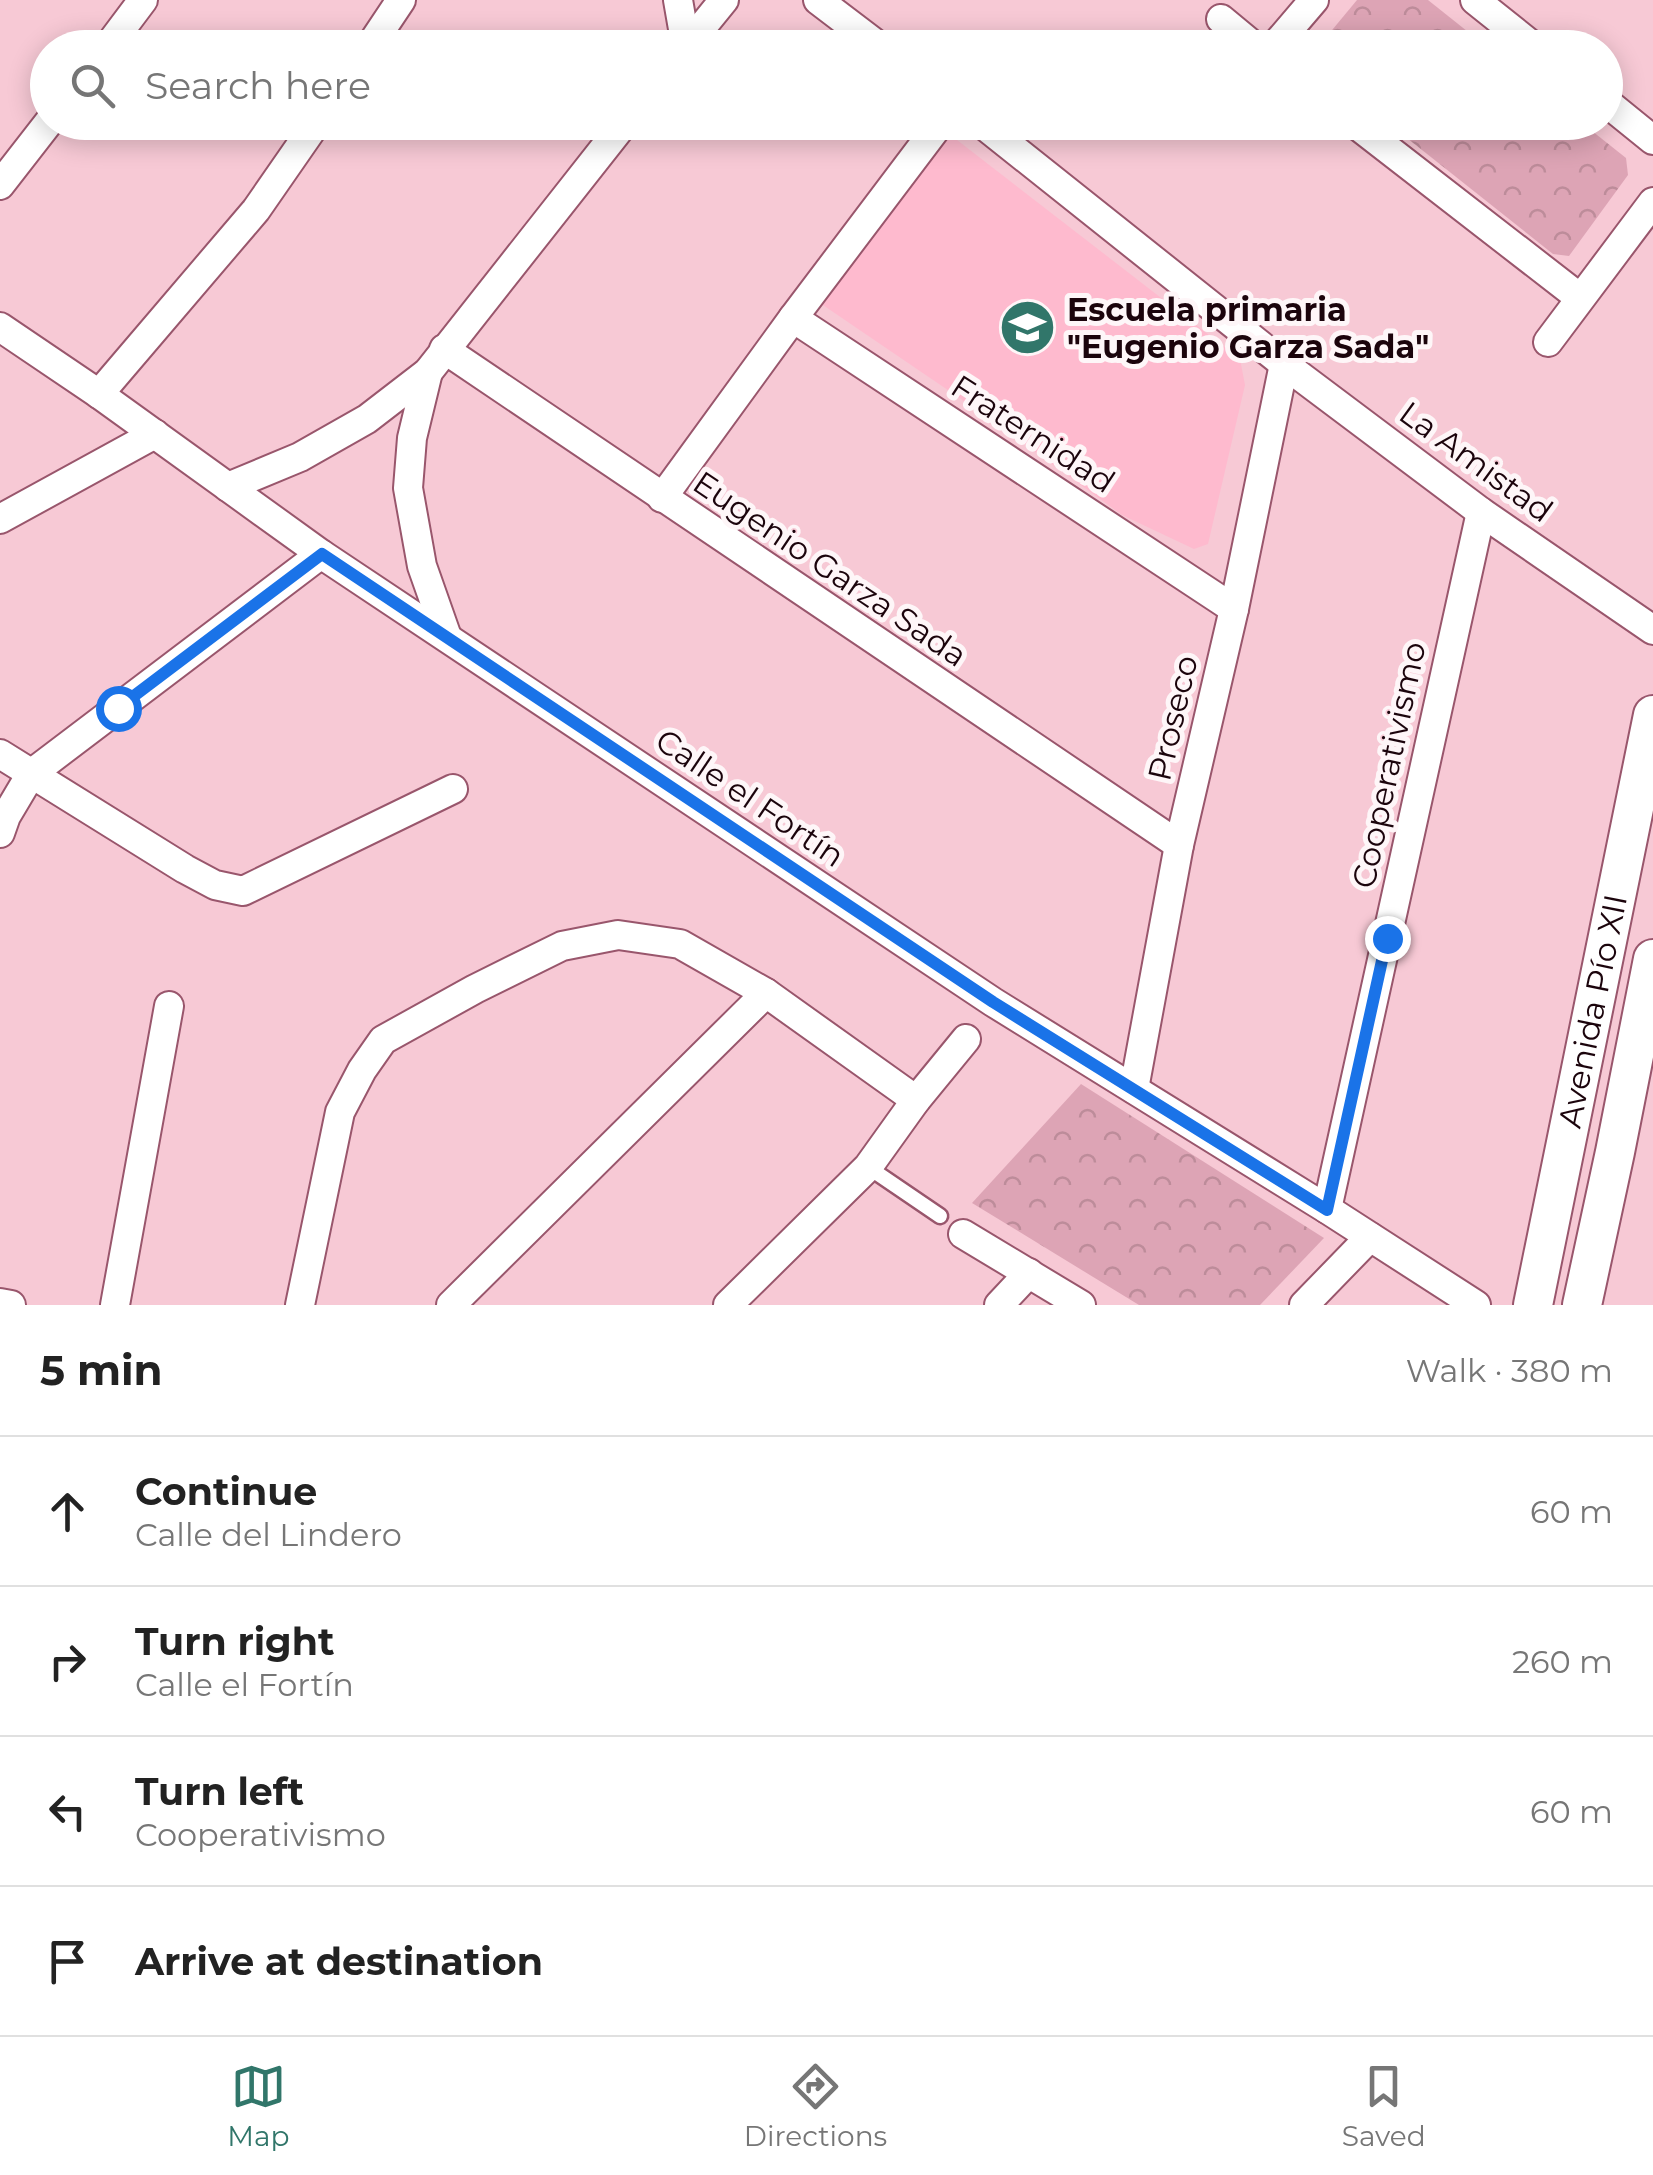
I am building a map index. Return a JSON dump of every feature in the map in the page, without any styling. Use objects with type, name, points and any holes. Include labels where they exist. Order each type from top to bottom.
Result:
[{"type":"street","points":[[120,30],[143,0]]},
{"type":"street","points":[[381,30],[401,0]]},
{"type":"street","points":[[678,0],[683,30]]},
{"type":"street","points":[[700,30],[724,0]]},
{"type":"street","points":[[818,0],[858,30]]},
{"type":"street","points":[[1288,30],[1314,0]]},
{"type":"street","points":[[1474,0],[1512,30]]},
{"type":"street","points":[[1221,19],[1234,30]]},
{"type":"street","points":[[1623,116],[1653,140]]},
{"type":"street","points":[[0,185],[34,140]]},
{"type":"street","points":[[99,394],[256,210],[305,140]]},
{"type":"street","points":[[228,487],[300,457],[366,419],[436,360],[611,140]]},
{"type":"street","points":[[662,498],[926,140]]},
{"type":"street","name":"La Amistad","points":[[1003,140],[1284,364],[1481,512],[1653,630]]},
{"type":"street","points":[[1376,140],[1580,298]]},
{"type":"street","points":[[1548,342],[1653,202]]},
{"type":"street","name":"Fraternidad","points":[[793,318],[1234,609]]},
{"type":"street","name":"Calle el Fortín","points":[[0,327],[322,554],[993,1002],[1476,1305]]},
{"type":"street","points":[[436,360],[412,438],[408,488],[422,566],[447,637]]},
{"type":"street","name":"Eugenio Garza Sada","points":[[436,360],[662,498],[1179,845]]},
{"type":"street","name":"Proseco","points":[[1134,1088],[1179,845],[1234,609],[1284,364]]},
{"type":"street","points":[[0,519],[154,434]]},
{"type":"street","name":"Cooperativismo","points":[[1327,1210],[1481,512]]},
{"type":"street","points":[[0,834],[6,816],[32,774],[322,554]]},
{"type":"street","name":"Avenida Pío XII","points":[[1533,1305],[1653,715]]},
{"type":"street","points":[[0,754],[214,885],[243,892],[453,789]]},
{"type":"street","points":[[300,1305],[340,1112],[383,1040],[562,946],[618,934],[680,944],[766,993],[916,1100]]},
{"type":"street","name":"Avenida Pío XII","points":[[1582,1305],[1653,958]]},
{"type":"street","points":[[451,1305],[766,993]]},
{"type":"street","points":[[115,1305],[169,1006]]},
{"type":"street","points":[[728,1305],[868,1167],[966,1039]]},
{"type":"street","points":[[963,1234],[1081,1305]]},
{"type":"street","points":[[1304,1305],[1370,1237]]},
{"type":"street","points":[[999,1305],[1028,1274]]},
{"type":"street","points":[[0,1303],[11,1305]]},
{"type":"lane","points":[[868,1167],[940,1216]]},
{"type":"shaded area","name":"Escuela primaria \"Eugenio Garza Sada\"","points":[[943,140],[957,140],[1240,359],[1245,385],[1208,544],[1194,549],[1122,515],[817,301]]},
{"type":"green space","points":[[1357,0],[1428,0],[1466,30],[1332,30]]},
{"type":"green space","points":[[1409,140],[1603,140],[1626,158],[1628,175],[1569,256],[1553,254]]},
{"type":"green space","points":[[1081,1084],[1324,1238],[1260,1305],[1139,1305],[972,1203]]},
{"type":"place","name":"Escuela primaria \"Eugenio Garza Sada\"","points":[[1028,328]]},
{"type":"route","points":[[118,708],[322,554],[993,1002],[1327,1210],[1387,938]]}]
